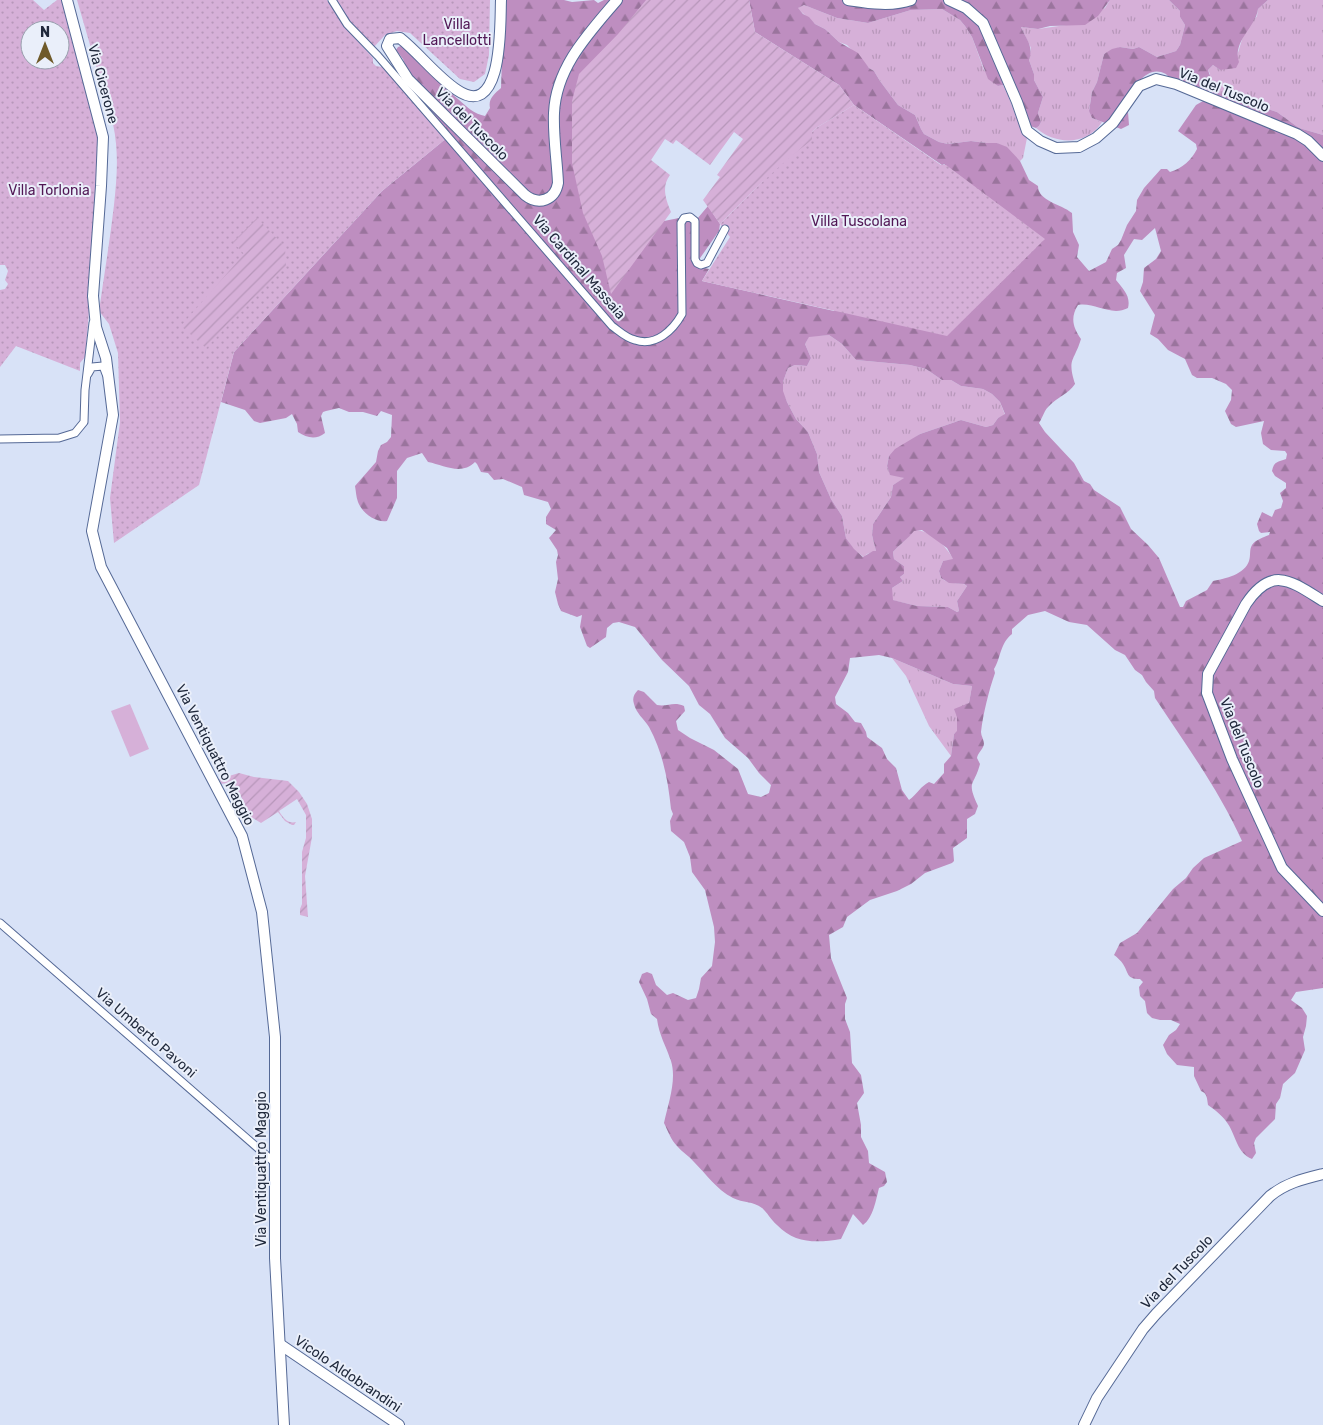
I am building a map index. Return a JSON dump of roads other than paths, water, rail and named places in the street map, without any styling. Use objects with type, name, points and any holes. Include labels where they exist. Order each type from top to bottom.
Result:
[{"type":"street","name":"Via Cicerone","points":[[67,0],[103,137],[93,296]]},
{"type":"street","name":"Via Cardinal Massaia","points":[[332,0],[347,24],[378,56],[612,326],[623,335],[636,341],[650,341],[664,336],[675,326],[682,314],[682,222],[684,218],[690,217],[695,221],[695,259],[701,265],[708,261],[724,229]]},
{"type":"street","name":"Via del Tuscolo","points":[[501,0],[496,71],[490,84],[478,94],[472,95],[457,90],[400,38],[390,39],[387,46],[408,79],[525,195],[530,199],[543,201],[554,195],[558,183],[554,113],[558,89],[575,52],[617,0]]},
{"type":"street","points":[[848,0],[874,4],[911,0]]},
{"type":"street","name":"Via del Tuscolo","points":[[948,0],[966,8],[983,24],[1017,102],[1027,131],[1040,141],[1056,148],[1079,147],[1096,138],[1113,123],[1139,86],[1156,79],[1176,84],[1297,134],[1308,141],[1323,156]]},
{"type":"street","points":[[378,56],[388,50]]},
{"type":"street","name":"Via Ventiquattro Maggio","points":[[93,296],[96,328],[106,358],[112,415],[92,531],[101,567],[242,836],[262,912],[275,1037],[276,1258],[284,1425]]},
{"type":"street","points":[[0,439],[59,438],[75,433],[84,422],[86,376],[94,308]]},
{"type":"street","points":[[86,376],[92,367],[103,366],[108,378]]},
{"type":"street","name":"Via del Tuscolo","points":[[1323,601],[1296,584],[1284,579],[1276,579],[1262,586],[1252,594],[1212,666],[1207,680],[1207,688],[1232,759],[1282,868],[1323,911]]},
{"type":"street","name":"Via Umberto Pavoni","points":[[0,923],[275,1163]]},
{"type":"street","name":"Via del Tuscolo","points":[[1084,1425],[1097,1398],[1143,1328],[1156,1314],[1270,1196],[1282,1187],[1297,1180],[1323,1174]]},
{"type":"street","name":"Vicolo Aldobrandini","points":[[281,1345],[399,1425]]},
{"type":"park label","name":"Villa Lancellotti","points":[[457,32]]},
{"type":"park label","name":"Villa Torlonia","points":[[49,190]]},
{"type":"park label","name":"Villa Tuscolana","points":[[859,221]]}]
